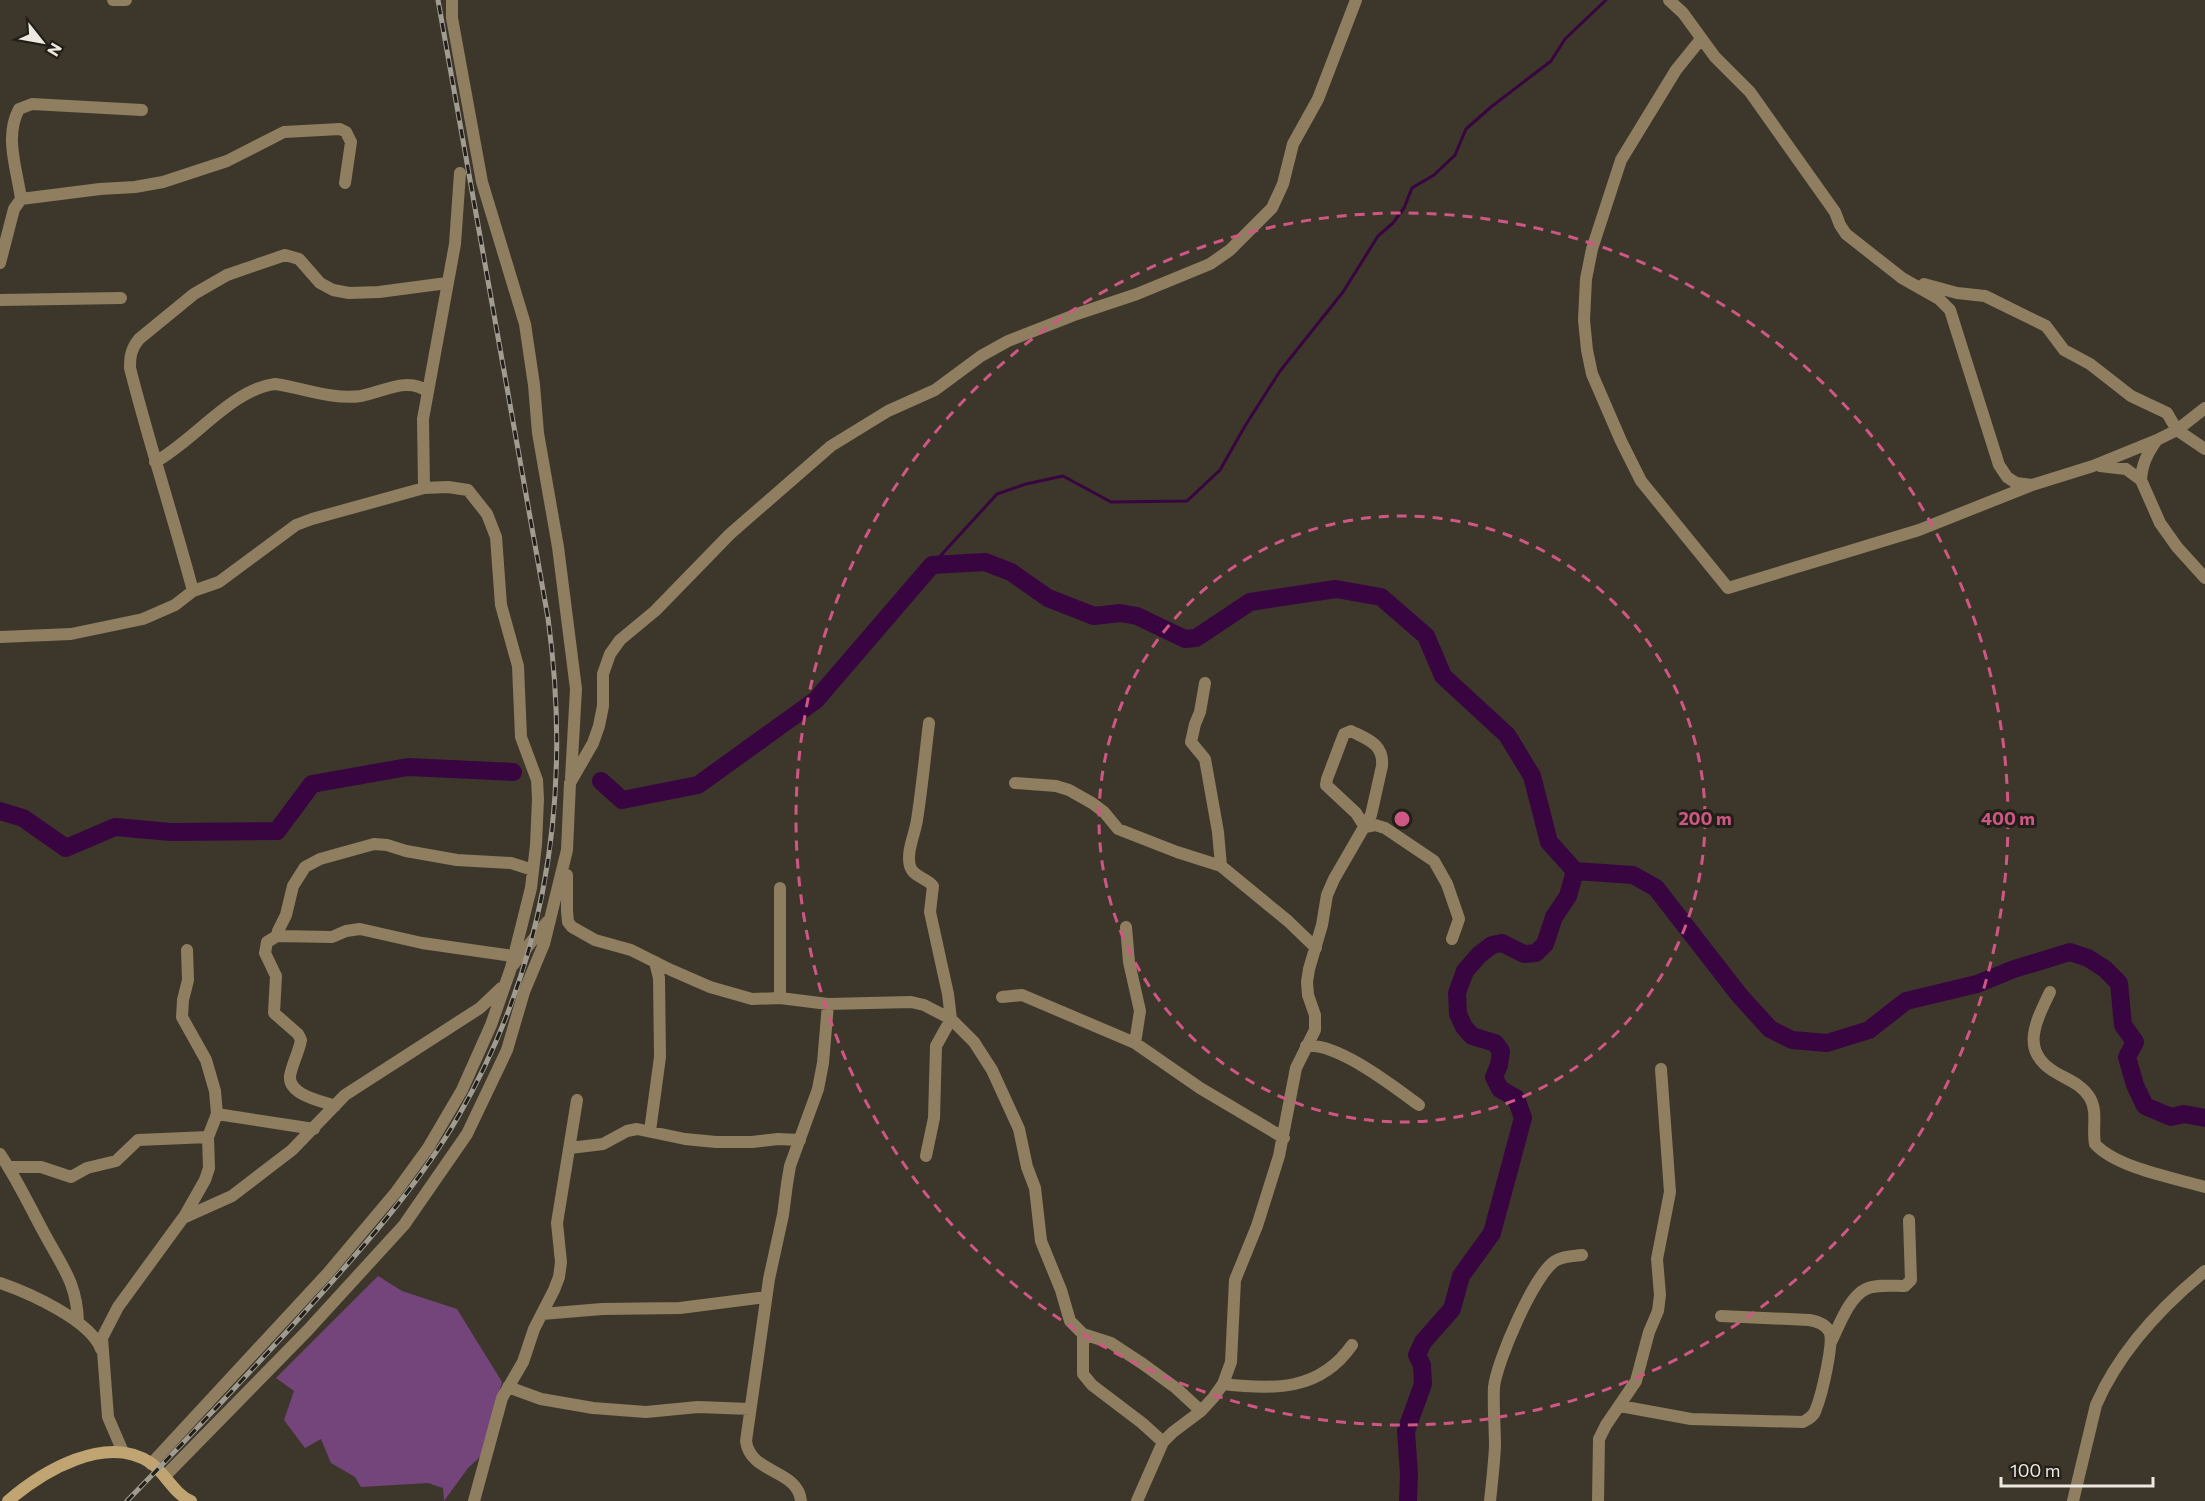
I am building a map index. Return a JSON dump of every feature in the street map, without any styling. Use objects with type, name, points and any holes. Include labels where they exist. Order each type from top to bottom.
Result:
[{"type":"street","points":[[113,0],[126,0]]},
{"type":"street","points":[[452,0],[452,18],[482,182],[525,324],[538,433],[558,547],[576,689],[567,850],[568,922],[572,927],[595,940],[631,950],[710,987],[735,996],[752,999],[780,998],[828,1004],[911,1002],[924,1005],[951,1019],[980,1048],[1015,1119],[1026,1167],[1035,1188],[1041,1241],[1061,1290],[1070,1321],[1083,1334],[1111,1342],[1176,1388],[1201,1411]]},
{"type":"street","points":[[570,783],[596,735],[603,706],[603,674],[610,654],[620,640],[655,611],[730,534],[831,446],[888,411],[935,390],[981,356],[1008,342],[1210,264],[1230,250],[1259,224],[1272,208],[1281,190],[1293,144],[1318,99],[1356,0]]},
{"type":"street","points":[[1669,0],[1683,13],[1701,39],[1750,93],[1835,212],[1839,225],[1846,234],[1892,270],[1946,303],[2000,465],[2007,477],[2016,483],[2032,485]]},
{"type":"street","points":[[1701,39],[1676,70],[1621,160],[1592,249],[1586,279],[1584,320],[1592,374],[1641,481],[1728,588],[1919,530],[2032,485],[2093,466],[2177,430],[2205,408]]},
{"type":"street","points":[[21,200],[5,135],[19,109],[32,104],[142,111]]},
{"type":"street","points":[[0,263],[14,209],[21,200],[34,196],[135,187],[163,182],[227,160],[284,132],[340,129],[346,132],[351,142],[345,183]]},
{"type":"street","points":[[424,488],[423,419],[455,244],[460,173]]},
{"type":"street","points":[[193,591],[130,368],[133,346],[194,294],[227,275],[285,255],[298,260],[320,283],[333,290],[349,293],[379,292],[447,283]]},
{"type":"street","points":[[1892,270],[1938,289],[1995,300],[2046,326],[2064,350],[2090,363],[2131,396],[2167,412],[2177,430],[2205,449]]},
{"type":"street","points":[[0,300],[121,298]]},
{"type":"street","points":[[156,462],[173,453],[223,409],[263,385],[275,384],[348,397],[403,385],[414,385],[428,392]]},
{"type":"street","points":[[2157,440],[2148,452],[2142,467],[2141,480],[2160,523],[2177,547],[2205,578]]},
{"type":"street","points":[[2093,466],[2126,469],[2141,480]]},
{"type":"street","points":[[0,638],[71,634],[143,619],[175,605],[193,591],[219,582],[296,525],[424,488],[448,487],[468,490],[487,514],[496,537],[501,605],[518,666],[521,737],[537,780],[538,826],[526,908],[506,983],[491,1025],[462,1090],[428,1148],[396,1192],[327,1274],[151,1464]]},
{"type":"street","points":[[1205,683],[1200,712],[1191,742],[1205,759],[1218,832],[1221,866]]},
{"type":"street","points":[[926,1156],[934,1119],[936,1046],[951,1019],[948,994],[930,912],[933,886],[929,880],[916,874],[910,867],[909,855],[917,821],[929,723]]},
{"type":"street","points":[[1137,1501],[1163,1443],[1214,1398],[1223,1384],[1231,1362],[1235,1280],[1268,1194],[1284,1138],[1296,1068],[1315,1029],[1316,1022],[1308,995],[1307,982],[1327,896],[1334,879],[1365,828],[1373,808],[1382,759],[1375,743],[1347,731],[1326,785],[1356,813],[1365,828]]},
{"type":"street","points":[[1016,783],[1056,786],[1069,790],[1092,802],[1118,829],[1221,866],[1288,921],[1316,948]]},
{"type":"street","points":[[1365,828],[1375,825],[1385,828],[1434,861],[1447,884],[1458,913],[1452,939]]},
{"type":"street","points":[[278,936],[293,886],[306,867],[320,859],[374,844],[457,860],[511,863],[533,870]]},
{"type":"street","points":[[165,1476],[307,1330],[404,1225],[457,1150],[507,1050],[524,992],[544,944],[567,850]]},
{"type":"street","points":[[780,888],[780,998]]},
{"type":"street","points":[[512,962],[551,916]]},
{"type":"street","points":[[1126,927],[1128,962],[1140,1011],[1135,1043]]},
{"type":"street","points":[[335,1106],[300,1093],[295,1090],[290,1081],[301,1040],[298,1034],[274,1012],[276,976],[265,953],[267,942],[278,936],[332,937],[346,931],[360,929],[512,962]]},
{"type":"street","points":[[123,1452],[108,1417],[106,1378],[101,1350],[102,1338],[111,1317],[199,1194],[209,1168],[208,1137],[217,1114],[215,1091],[206,1060],[182,1017],[188,980],[187,950]]},
{"type":"street","points":[[650,1131],[660,1057],[659,978],[655,962]]},
{"type":"street","points":[[183,1218],[232,1196],[282,1158],[314,1129],[345,1095],[480,1008],[506,983]]},
{"type":"street","points":[[2050,992],[2039,1014],[2032,1044],[2036,1056],[2045,1066],[2081,1087],[2089,1096],[2094,1106],[2095,1144],[2112,1156],[2160,1176],[2205,1187]]},
{"type":"street","points":[[1002,996],[1022,995],[1135,1043],[1200,1088],[1284,1138]]},
{"type":"street","points":[[801,1501],[795,1485],[760,1464],[750,1454],[746,1441],[766,1297],[787,1184],[818,1089],[823,1063],[828,1004]]},
{"type":"street","points":[[1306,1046],[1321,1046],[1357,1063],[1419,1105]]},
{"type":"street","points":[[1598,1501],[1599,1439],[1636,1381],[1649,1332],[1658,1311],[1660,1295],[1657,1259],[1670,1192],[1661,1069]]},
{"type":"street","points":[[474,1501],[498,1410],[508,1386],[523,1362],[534,1329],[559,1277],[561,1262],[557,1223],[577,1100]]},
{"type":"street","points":[[217,1114],[314,1129]]},
{"type":"street","points":[[570,1148],[603,1144],[627,1131],[637,1129],[685,1139],[716,1142],[800,1140]]},
{"type":"street","points":[[3,1158],[41,1167],[70,1178],[87,1168],[116,1161],[138,1140],[208,1137]]},
{"type":"street","points":[[3,1158],[71,1281],[78,1322]]},
{"type":"street","points":[[1620,1406],[1691,1419],[1803,1422],[1809,1420],[1816,1409],[1831,1342],[1852,1303],[1865,1289],[1909,1284],[1911,1280],[1909,1220]]},
{"type":"street","points":[[1490,1501],[1495,1445],[1494,1386],[1501,1362],[1541,1274],[1557,1260],[1582,1255]]},
{"type":"street","points":[[2073,1501],[2096,1405],[2103,1390],[2130,1346],[2183,1290],[2205,1271]]},
{"type":"street","points":[[0,1283],[29,1295],[78,1322],[94,1335],[101,1350]]},
{"type":"street","points":[[542,1314],[602,1309],[680,1308],[766,1297]]},
{"type":"street","points":[[1721,1316],[1816,1321],[1828,1329],[1831,1342]]},
{"type":"street","points":[[1083,1334],[1083,1374],[1092,1385],[1142,1423],[1163,1443]]},
{"type":"street","points":[[1223,1384],[1248,1387],[1284,1386],[1308,1382],[1338,1361],[1352,1344]]},
{"type":"street","points":[[508,1386],[541,1399],[593,1408],[646,1412],[698,1407],[750,1409]]},
{"type":"street","points":[[8,1501],[27,1485],[72,1461],[123,1452],[142,1458],[151,1464],[181,1495],[191,1501]]},
{"type":"shaded area","points":[[378,1276],[402,1291],[457,1309],[502,1382],[482,1455],[468,1468],[444,1501],[443,1488],[428,1483],[361,1487],[355,1477],[331,1463],[321,1439],[305,1448],[284,1420],[294,1391],[276,1378]]},
{"type":"waterway","points":[[932,565],[997,494],[1026,484],[1063,476],[1111,502],[1187,501],[1220,470],[1280,371],[1343,292],[1378,236],[1393,223],[1404,208],[1412,188],[1434,175],[1455,155],[1466,129],[1551,61],[1565,39],[1606,0]]},
{"type":"waterway","points":[[601,781],[622,800],[698,785],[816,700],[932,565],[985,562],[1011,572],[1048,598],[1094,616],[1120,613],[1137,616],[1185,639],[1196,638],[1250,602],[1336,589],[1381,597],[1426,636],[1443,676],[1507,735],[1532,776],[1549,842],[1575,871],[1633,875],[1656,888],[1740,996],[1770,1029],[1792,1040],[1827,1043],[1869,1030],[1906,1001],[1977,984],[2014,969],[2070,952],[2088,958],[2105,969],[2119,983],[2123,1025],[2135,1042],[2127,1057],[2135,1085],[2145,1106],[2171,1117],[2184,1114],[2205,1118]]},
{"type":"waterway","points":[[0,811],[23,818],[66,848],[115,827],[171,832],[277,831],[312,784],[408,767],[513,772]]},
{"type":"waterway","points":[[1408,1501],[1406,1431],[1423,1384],[1422,1365],[1417,1355],[1423,1342],[1452,1309],[1461,1276],[1492,1233],[1523,1118],[1516,1098],[1500,1089],[1494,1077],[1501,1051],[1495,1043],[1472,1036],[1464,1027],[1458,1014],[1457,993],[1465,971],[1479,955],[1492,945],[1502,943],[1524,954],[1536,953],[1545,944],[1554,917],[1568,896],[1575,871]]},
{"type":"railway","points":[[127,1501],[321,1294],[377,1230],[429,1163],[459,1115],[489,1056],[514,997],[533,936],[546,874],[554,811],[557,748],[555,683],[548,618],[438,0]]}]
